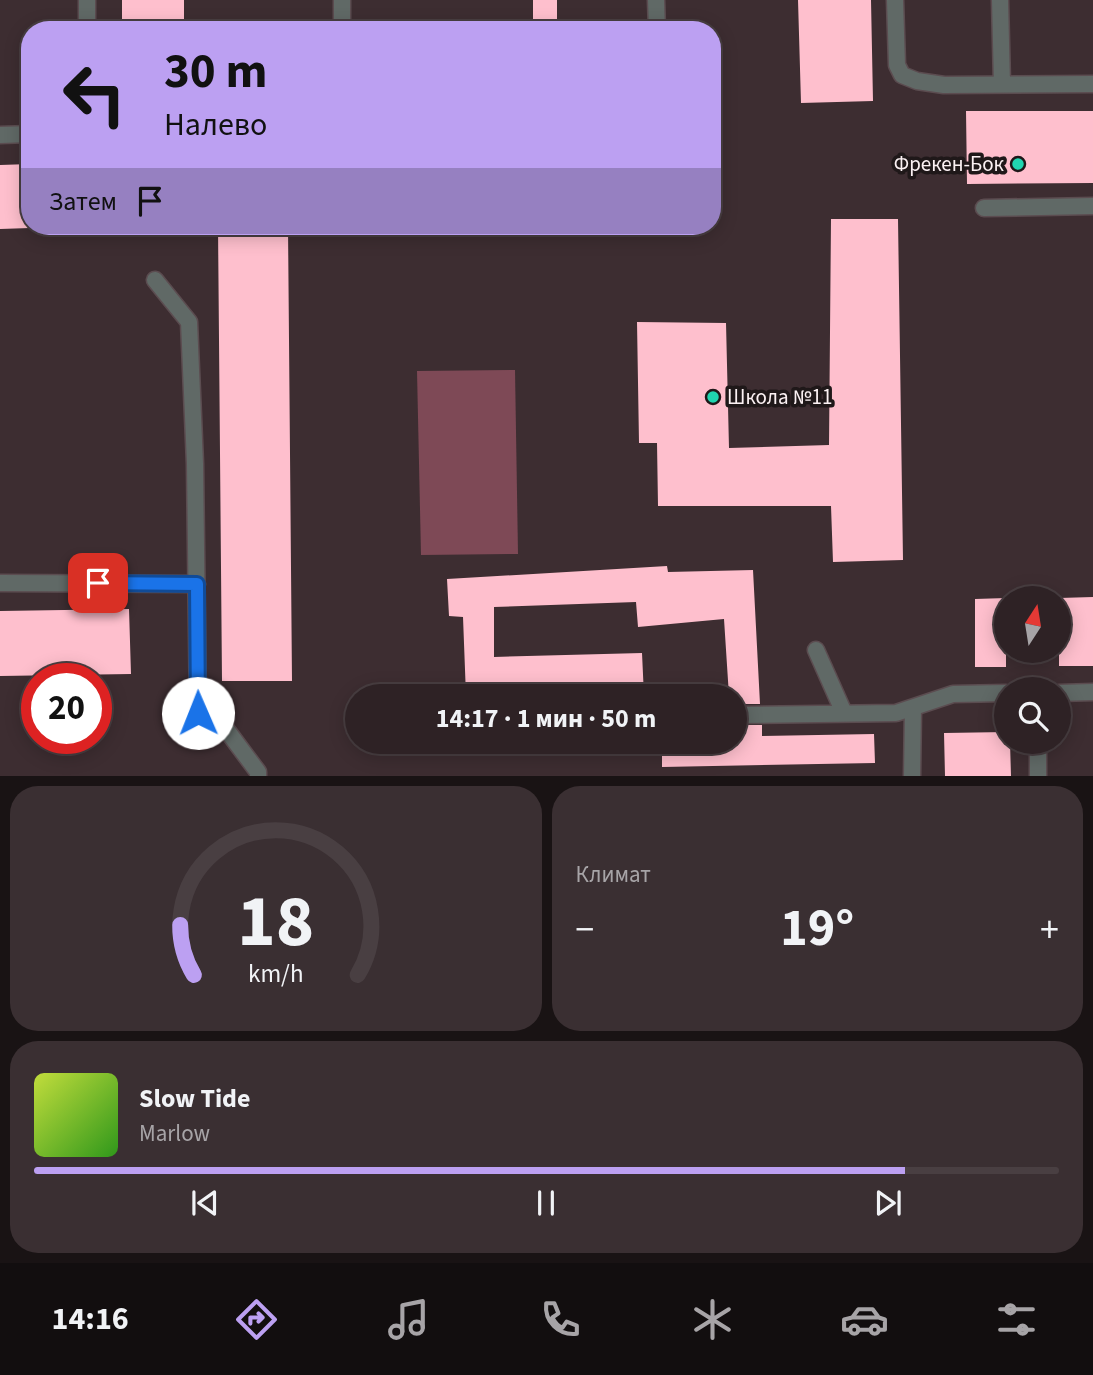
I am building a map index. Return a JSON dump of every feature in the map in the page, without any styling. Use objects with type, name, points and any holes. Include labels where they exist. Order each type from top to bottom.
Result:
[{"type":"lane","points":[[87,0],[87,21]]},
{"type":"lane","points":[[341,0],[342,21]]},
{"type":"lane","points":[[656,0],[657,21]]},
{"type":"lane","points":[[895,0],[897,65],[902,75],[917,81],[944,85],[1093,85]]},
{"type":"lane","points":[[1000,0],[1002,84]]},
{"type":"lane","points":[[0,135],[21,134]]},
{"type":"lane","points":[[984,208],[1093,206]]},
{"type":"lane","points":[[155,280],[189,322],[198,713],[223,725],[258,772],[258,776]]},
{"type":"lane","points":[[0,583],[197,584]]},
{"type":"lane","points":[[816,650],[844,713]]},
{"type":"lane","points":[[1071,692],[1093,692]]},
{"type":"lane","points":[[747,715],[896,713],[953,694],[994,693]]},
{"type":"lane","points":[[912,776],[913,709]]},
{"type":"lane","points":[[1038,754],[1038,776]]},
{"type":"shaded area","points":[[515,370],[518,554],[421,555],[417,371]]},
{"type":"building","points":[[122,0],[184,0],[184,21],[122,21]]},
{"type":"building","points":[[533,0],[557,0],[557,21],[533,21]]},
{"type":"building","points":[[798,0],[871,0],[873,101],[801,103]]},
{"type":"building","points":[[966,111],[1093,111],[1093,183],[967,184]]},
{"type":"building","points":[[21,164],[21,228],[0,229],[0,165]]},
{"type":"building","points":[[831,219],[898,219],[903,560],[833,562],[831,506],[658,506],[657,443],[639,443],[637,322],[726,323],[729,448],[829,445]]},
{"type":"building","points":[[218,235],[288,235],[292,681],[222,681]]},
{"type":"building","points":[[667,566],[668,572],[753,570],[760,704],[747,704],[747,684],[728,684],[724,619],[638,627],[636,602],[494,607],[494,657],[642,653],[643,684],[466,684],[463,617],[449,616],[447,579]]},
{"type":"building","points":[[1093,597],[1093,666],[1059,666],[1059,663],[1071,663],[1071,598]]},
{"type":"building","points":[[994,598],[994,663],[1006,663],[1006,667],[975,667],[975,599]]},
{"type":"building","points":[[129,609],[131,674],[112,674],[112,663],[21,663],[21,676],[0,676],[0,611]]},
{"type":"building","points":[[747,725],[762,725],[762,736],[874,734],[875,763],[662,767],[662,754],[747,754]]},
{"type":"building","points":[[994,732],[994,754],[1010,754],[1011,776],[945,776],[944,733]]},
{"type":"place","name":"Фрекен-Бок","points":[[1018,164]]},
{"type":"place","name":"Школа №11","points":[[713,397]]},
{"type":"route","points":[[98,583],[197,584],[198,713]]}]
